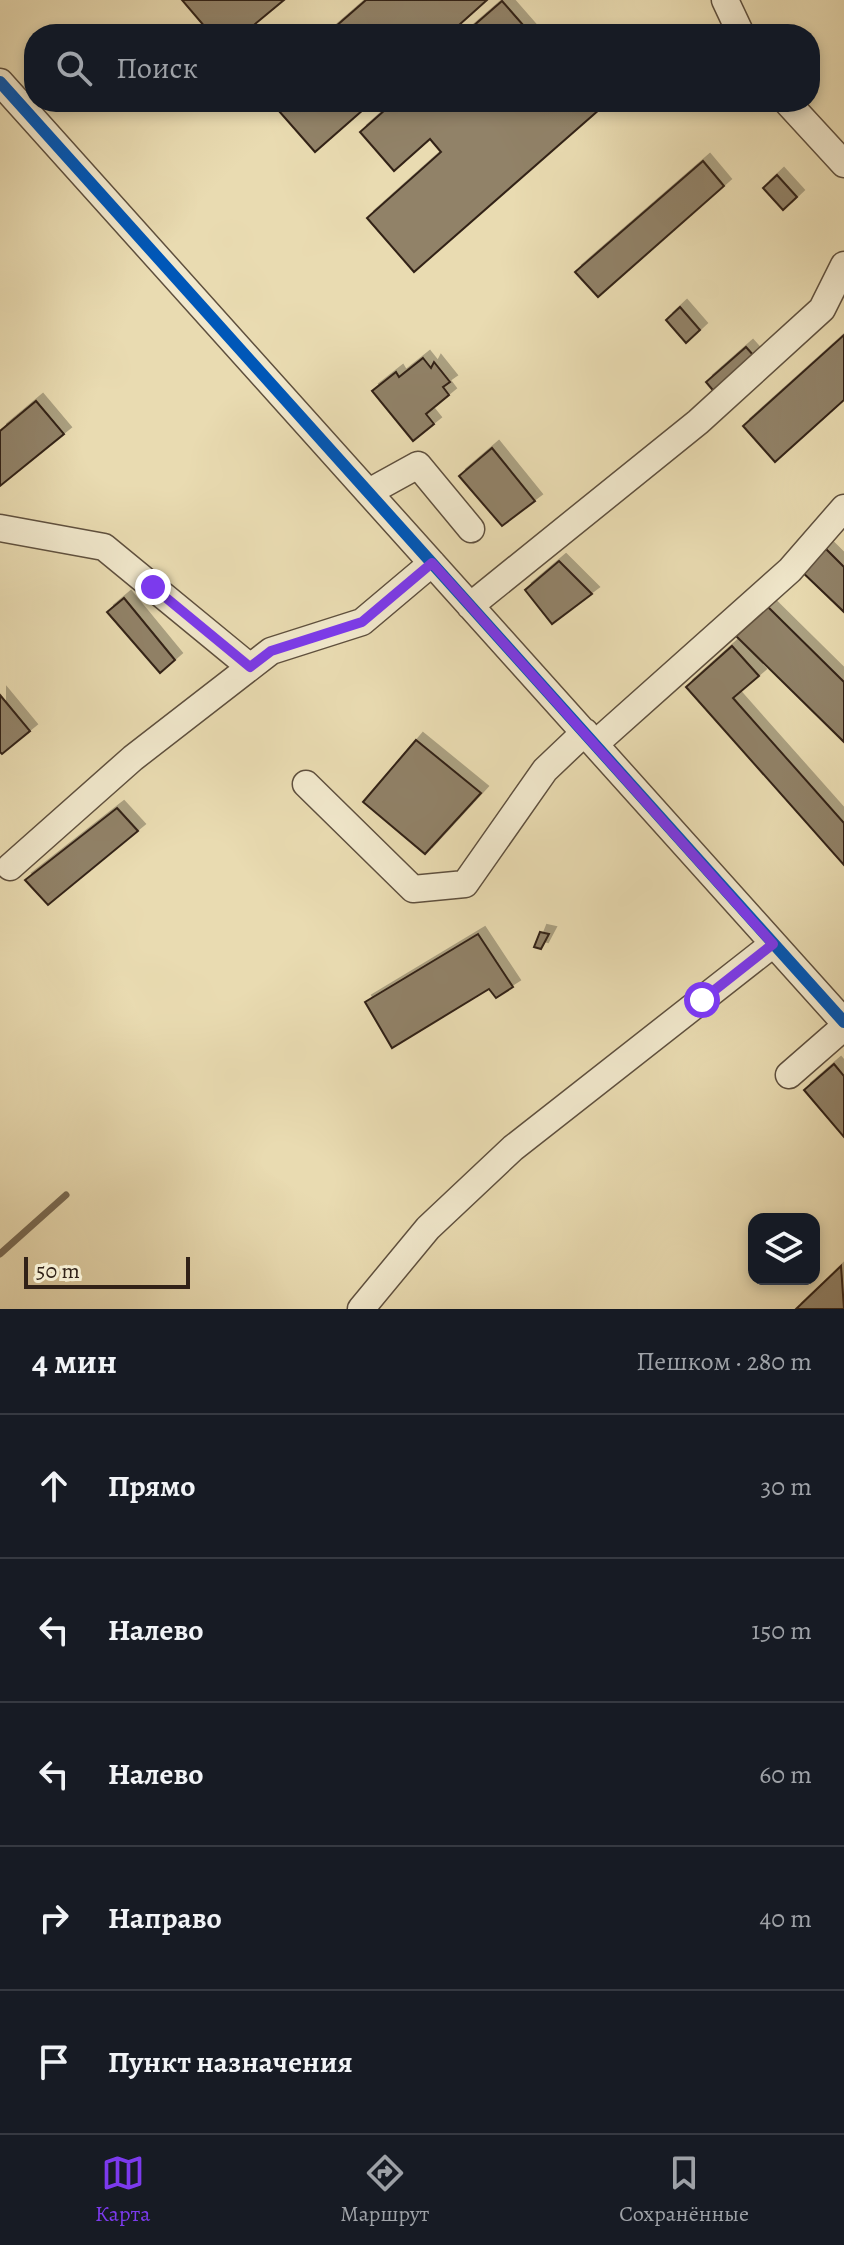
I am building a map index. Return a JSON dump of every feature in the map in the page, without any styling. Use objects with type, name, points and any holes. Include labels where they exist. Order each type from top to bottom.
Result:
[{"type":"street","points":[[725,0],[736,24]]},
{"type":"street","points":[[0,82],[24,109]]},
{"type":"street","points":[[27,112],[844,1025],[789,1075]]},
{"type":"street","points":[[796,112],[844,164]]},
{"type":"street","points":[[470,606],[698,422],[822,309],[844,265]]},
{"type":"street","points":[[369,492],[418,465],[471,529]]},
{"type":"street","points":[[306,784],[413,889],[465,884],[545,770],[590,738],[790,570],[844,508]]},
{"type":"street","points":[[0,528],[104,547],[250,667]]},
{"type":"street","points":[[10,867],[133,758],[271,651],[362,622],[432,563]]},
{"type":"street","points":[[361,1309],[428,1228],[513,1148],[773,944]]},
{"type":"building","points":[[182,0],[284,0],[255,24],[202,24]]},
{"type":"building","points":[[366,0],[487,0],[460,24],[338,24]]},
{"type":"building","points":[[502,1],[522,24],[476,24]]},
{"type":"building","points":[[280,112],[361,112],[315,152]]},
{"type":"building","points":[[383,112],[597,112],[414,272],[367,218],[441,152],[430,139],[394,171],[360,132]]},
{"type":"building","points":[[703,161],[724,186],[598,297],[575,272]]},
{"type":"building","points":[[777,175],[797,197],[783,210],[763,188]]},
{"type":"building","points":[[680,307],[700,330],[686,343],[666,320]]},
{"type":"building","points":[[844,335],[844,400],[775,462],[743,426]]},
{"type":"building","points":[[746,347],[762,365],[722,401],[706,382]]},
{"type":"building","points":[[423,358],[431,368],[434,362],[450,382],[443,387],[449,395],[426,414],[434,424],[413,441],[372,391],[396,372],[399,377]]},
{"type":"building","points":[[36,401],[64,434],[0,486],[0,431]]},
{"type":"building","points":[[492,448],[535,501],[502,526],[459,476]]},
{"type":"building","points":[[821,544],[844,567],[844,612],[798,568]]},
{"type":"building","points":[[559,561],[592,594],[552,624],[525,590]]},
{"type":"building","points":[[124,598],[175,660],[160,673],[107,612]]},
{"type":"building","points":[[767,606],[844,682],[844,742],[736,636]]},
{"type":"building","points":[[732,646],[759,676],[733,698],[844,823],[844,865],[686,687]]},
{"type":"building","points":[[0,695],[30,731],[2,754],[0,752]]},
{"type":"building","points":[[416,740],[481,793],[425,854],[363,802]]},
{"type":"building","points":[[117,808],[138,831],[48,905],[25,880]]},
{"type":"building","points":[[540,932],[549,934],[541,949],[534,947]]},
{"type":"building","points":[[478,934],[513,987],[496,998],[489,989],[392,1048],[365,1002]]},
{"type":"building","points":[[834,1064],[844,1076],[844,1137],[804,1090]]},
{"type":"building","points":[[841,1266],[844,1309],[796,1309]]},
{"type":"waterway","points":[[0,1254],[66,1195]]},
{"type":"cycle path","points":[[0,82],[24,109]]},
{"type":"cycle path","points":[[27,112],[844,1022]]},
{"type":"route","points":[[153,587],[250,667],[271,651],[362,622],[432,563],[773,944],[702,1000]]}]
